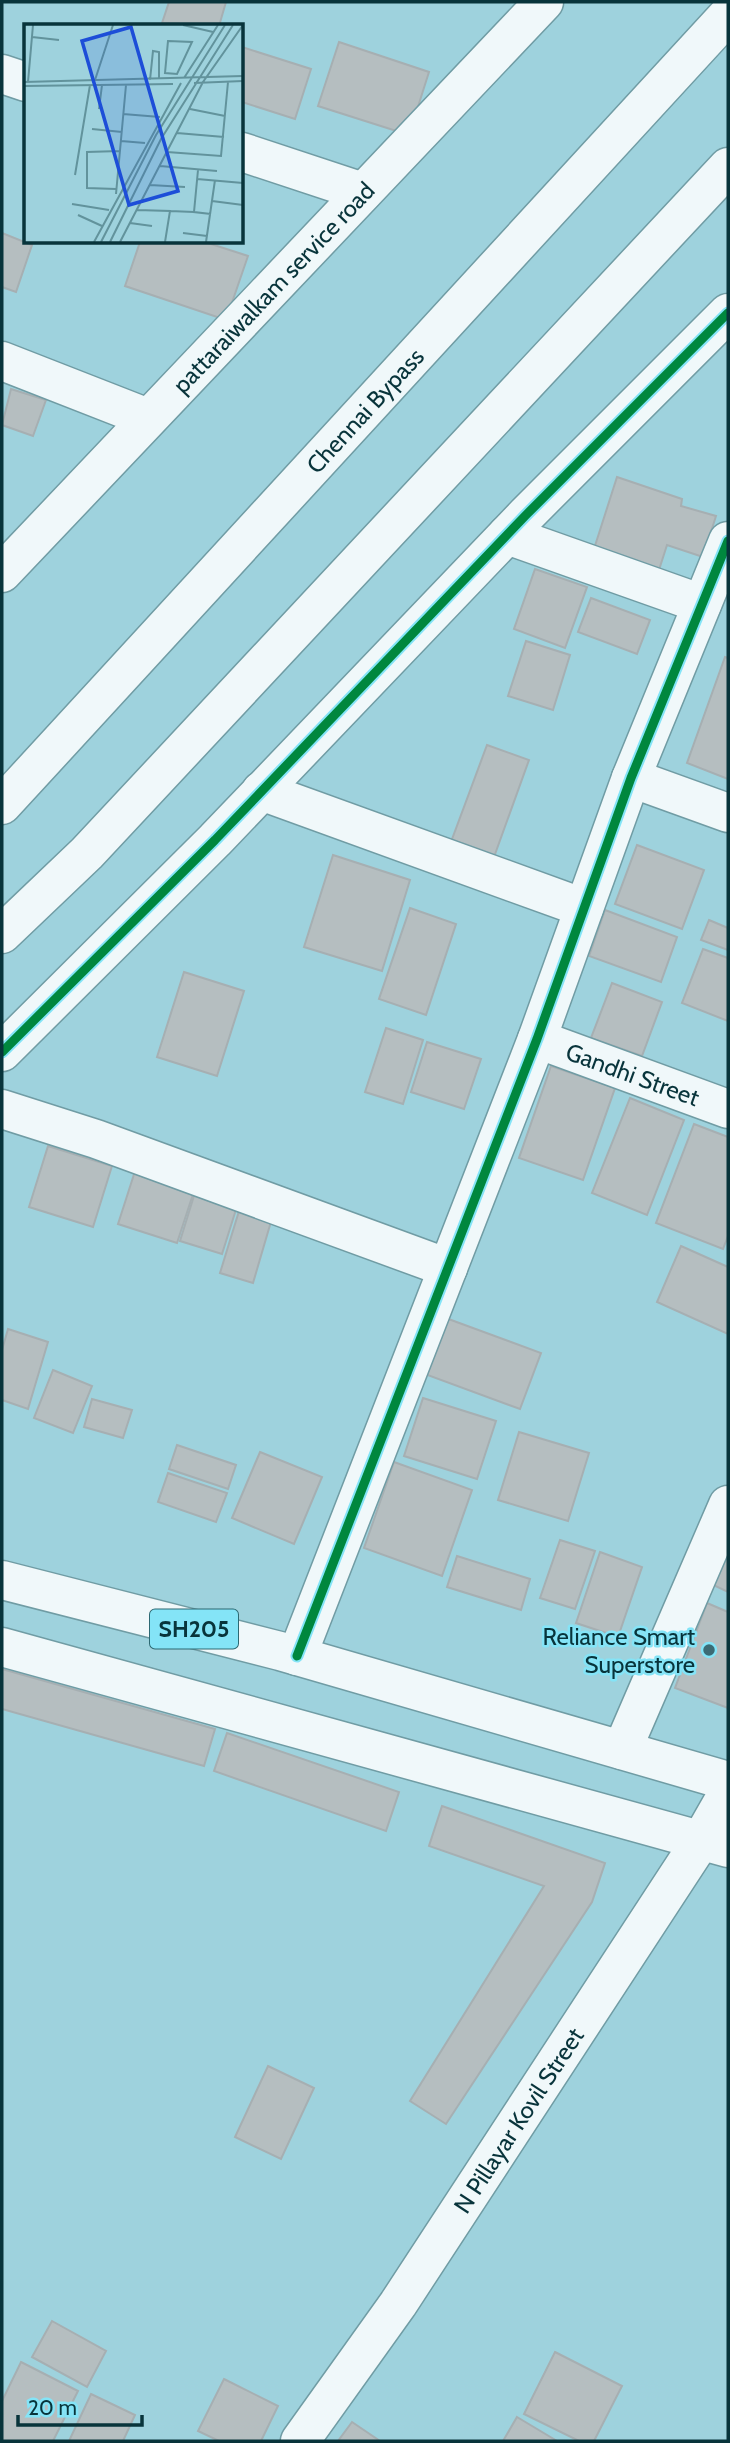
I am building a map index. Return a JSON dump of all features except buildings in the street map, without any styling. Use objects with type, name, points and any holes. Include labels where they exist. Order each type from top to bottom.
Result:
[{"type":"main road","name":"pattaraiwalkam service road","points":[[2,573],[544,2]]},
{"type":"main road","name":"Chennai Bypass","points":[[2,806],[728,15]]},
{"type":"main road","points":[[2,74],[24,81]]},
{"type":"main road","points":[[243,152],[363,192]]},
{"type":"main road","points":[[2,934],[87,853],[728,167]]},
{"type":"main road","points":[[2,1052],[728,313]]},
{"type":"main road","points":[[2,361],[148,418]]},
{"type":"main road","points":[[507,535],[702,604]]},
{"type":"main road","points":[[297,1656],[537,1039],[631,778],[728,541]]},
{"type":"main road","points":[[631,778],[728,813]]},
{"type":"main road","points":[[261,791],[584,908]]},
{"type":"main road","name":"Gandhi Street","points":[[537,1039],[728,1109]]},
{"type":"main road","points":[[2,1109],[96,1139],[448,1268]]},
{"type":"main road","points":[[728,1504],[622,1750],[728,1781]]},
{"type":"main road","name":"SH205","points":[[2,1580],[297,1656],[622,1750]]},
{"type":"main road","points":[[2,1647],[714,1845]]},
{"type":"main road","name":"N Pillayar Kovil Street","points":[[300,2441],[398,2304],[714,1845],[728,1793]]},
{"type":"cycle path","points":[[2,1052],[215,840],[526,515],[728,313]]},
{"type":"cycle path","points":[[297,1656],[537,1039],[631,778],[728,541]]},
{"type":"place","name":"Reliance Smart Superstore","points":[[709,1650]]}]
